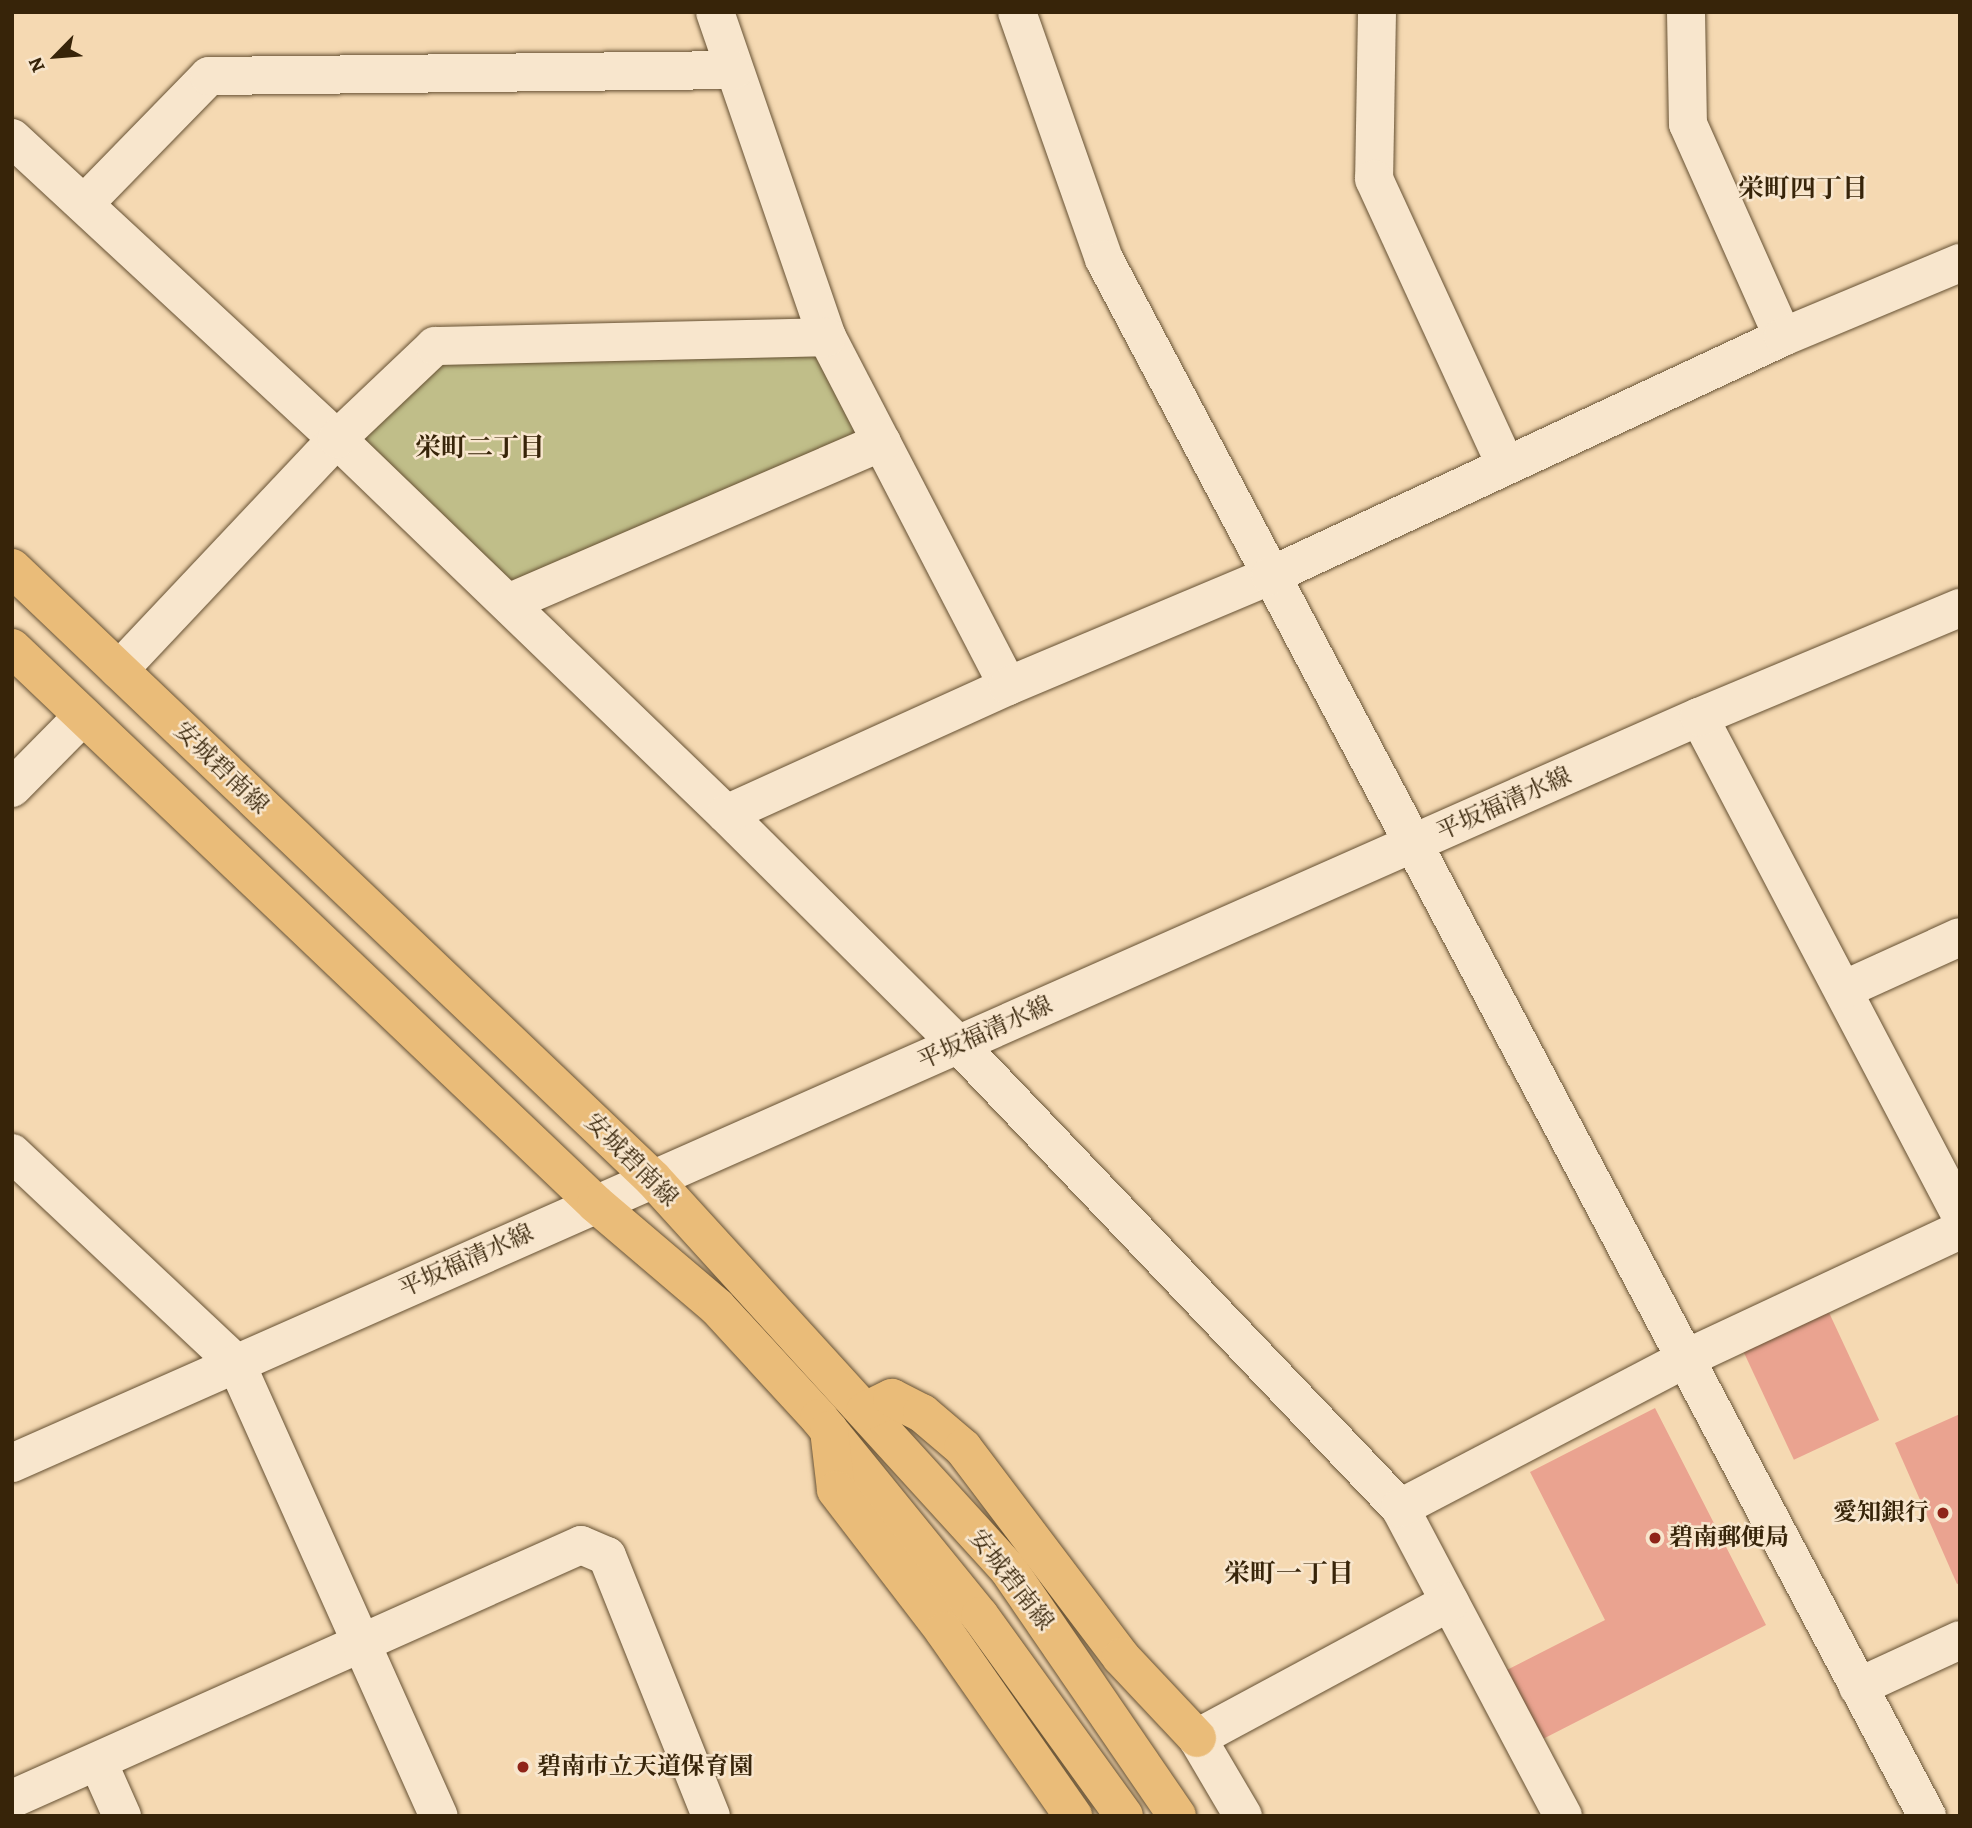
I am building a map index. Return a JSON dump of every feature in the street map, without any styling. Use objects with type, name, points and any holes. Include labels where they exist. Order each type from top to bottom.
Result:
[{"type":"main road","name":"安城碧南線","points":[[12,568],[653,1179],[1008,1569],[1177,1816]]},
{"type":"main road","name":"安城碧南線","points":[[12,648],[596,1204],[717,1307],[829,1430],[980,1616],[1124,1816]]},
{"type":"main road","points":[[865,1411],[892,1398],[922,1413],[963,1448],[1121,1657],[1197,1738]]},
{"type":"main road","points":[[829,1430],[836,1490],[944,1631],[1073,1816]]},
{"type":"street","points":[[715,12],[827,337],[1008,686]]},
{"type":"street","points":[[1017,12],[1104,259],[1927,1816]]},
{"type":"street","points":[[1377,12],[1374,179],[1505,464]]},
{"type":"street","points":[[1686,12],[1688,124],[1783,337]]},
{"type":"street","points":[[84,204],[209,76],[734,70]]},
{"type":"street","points":[[12,138],[337,439],[726,814],[959,1045],[1400,1508],[1563,1816]]},
{"type":"street","points":[[726,814],[1008,686],[1270,576],[1505,464],[1783,337],[1960,263]]},
{"type":"street","points":[[119,670],[337,439],[435,346],[827,337]]},
{"type":"street","points":[[508,603],[882,442]]},
{"type":"street","name":"平坂福清水線","points":[[12,1464],[1699,717],[1960,608]]},
{"type":"street","points":[[12,788],[83,716]]},
{"type":"street","points":[[1699,717],[1960,1214]]},
{"type":"street","points":[[1843,990],[1960,937]]},
{"type":"street","points":[[12,1153],[236,1363],[364,1643],[439,1816]]},
{"type":"street","points":[[1400,1508],[1687,1358],[1960,1230]]},
{"type":"street","points":[[12,1799],[581,1545],[596,1549],[607,1556],[711,1816]]},
{"type":"street","points":[[1243,1816],[1197,1738],[1450,1602]]},
{"type":"street","points":[[1858,1687],[1960,1640]]},
{"type":"street","points":[[98,1762],[122,1816]]},
{"type":"shaded area","points":[[821,349],[869,435],[512,593],[354,439],[441,356]]},
{"type":"building","points":[[1825,1304],[1879,1420],[1794,1460],[1740,1344]]},
{"type":"building","points":[[1655,1408],[1766,1625],[1535,1743],[1499,1674],[1605,1620],[1530,1472]]},
{"type":"building","name":"愛知銀行","points":[[1960,1414],[1960,1583],[1957,1584],[1895,1443]]},
{"type":"place","name":"愛知銀行","points":[[1943,1513]]},
{"type":"place","name":"碧南郵便局","points":[[1655,1538]]},
{"type":"place","name":"碧南市立天道保育園","points":[[523,1767]]},
{"type":"district","name":"栄町四丁目","points":[[1803,189]]},
{"type":"district","name":"栄町二丁目","points":[[480,448]]},
{"type":"district","name":"栄町一丁目","points":[[1289,1574]]}]
